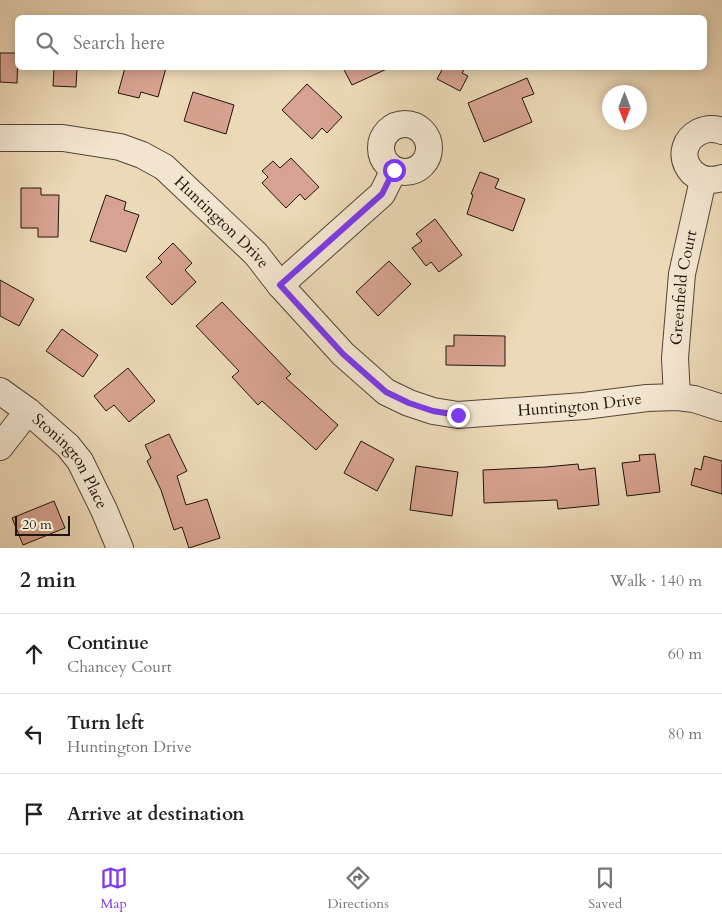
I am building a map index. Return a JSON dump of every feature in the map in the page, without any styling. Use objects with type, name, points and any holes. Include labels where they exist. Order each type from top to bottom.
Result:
[{"type":"street","name":"Greenfield Court","points":[[677,397],[676,358],[682,274],[713,179],[696,176],[690,170],[686,163],[686,147],[696,134],[703,130],[711,128],[722,131]]},
{"type":"street","name":"Huntington Drive","points":[[0,138],[63,138],[120,147],[142,155],[164,167],[256,254],[280,285],[343,354],[386,392],[409,403],[433,411],[458,415],[677,397],[694,399],[722,408]]},
{"type":"street","points":[[280,285],[382,194],[394,170]]},
{"type":"street","name":"Stonington Place","points":[[0,391],[28,411],[68,446],[80,461],[120,548]]},
{"type":"street","points":[[0,448],[28,411]]},
{"type":"building","points":[[0,53],[15,53],[17,83],[0,82]]},
{"type":"building","points":[[54,70],[77,70],[76,87],[53,86]]},
{"type":"building","points":[[124,70],[165,70],[158,97],[141,92],[139,98],[118,93]]},
{"type":"building","points":[[344,70],[385,70],[352,85]]},
{"type":"building","points":[[442,70],[464,70],[462,73],[468,76],[460,91],[437,79]]},
{"type":"building","points":[[527,78],[534,94],[522,98],[532,122],[484,142],[468,103]]},
{"type":"building","points":[[307,84],[342,117],[327,133],[322,128],[312,139],[282,110]]},
{"type":"building","points":[[193,92],[234,105],[226,134],[184,121]]},
{"type":"building","points":[[291,158],[319,187],[305,200],[300,194],[286,208],[262,183],[268,177],[262,171],[273,161],[280,168]]},
{"type":"building","points":[[480,172],[499,179],[495,188],[525,199],[513,231],[467,214],[473,195],[471,194]]},
{"type":"building","points":[[21,188],[41,188],[41,195],[59,195],[58,237],[38,237],[38,228],[21,228]]},
{"type":"building","points":[[106,195],[126,202],[124,210],[139,215],[126,252],[90,241]]},
{"type":"building","points":[[435,219],[462,255],[439,272],[431,262],[426,266],[412,248],[422,241],[416,234]]},
{"type":"building","points":[[173,243],[192,263],[185,270],[196,282],[172,305],[146,277],[162,262],[158,258]]},
{"type":"building","points":[[389,261],[411,284],[378,316],[356,292]]},
{"type":"building","points":[[0,280],[34,299],[19,326],[0,316]]},
{"type":"building","points":[[222,302],[291,374],[286,378],[338,425],[316,450],[262,401],[258,405],[232,377],[239,371],[196,326]]},
{"type":"building","points":[[62,329],[98,355],[83,377],[46,351]]},
{"type":"building","points":[[454,335],[505,336],[505,366],[446,365],[446,346],[454,346]]},
{"type":"building","points":[[128,368],[155,401],[129,422],[114,405],[106,411],[94,396]]},
{"type":"building","points":[[169,434],[187,471],[177,476],[186,505],[207,499],[220,538],[189,548],[182,527],[174,530],[161,490],[147,461],[151,458],[145,445]]},
{"type":"building","points":[[361,441],[394,459],[377,491],[344,473]]},
{"type":"building","points":[[655,454],[660,492],[627,496],[622,463],[640,461],[639,455]]},
{"type":"building","points":[[704,456],[722,461],[722,494],[691,485],[695,468],[701,470]]},
{"type":"building","points":[[578,464],[579,470],[595,468],[599,505],[558,509],[557,500],[484,503],[483,470]]},
{"type":"building","points":[[416,466],[458,472],[452,516],[410,510]]},
{"type":"building","points":[[54,501],[65,528],[23,545],[12,518]]},
{"type":"route","points":[[394,170],[382,194],[280,285],[343,354],[386,392],[409,403],[433,411],[458,415]]}]
